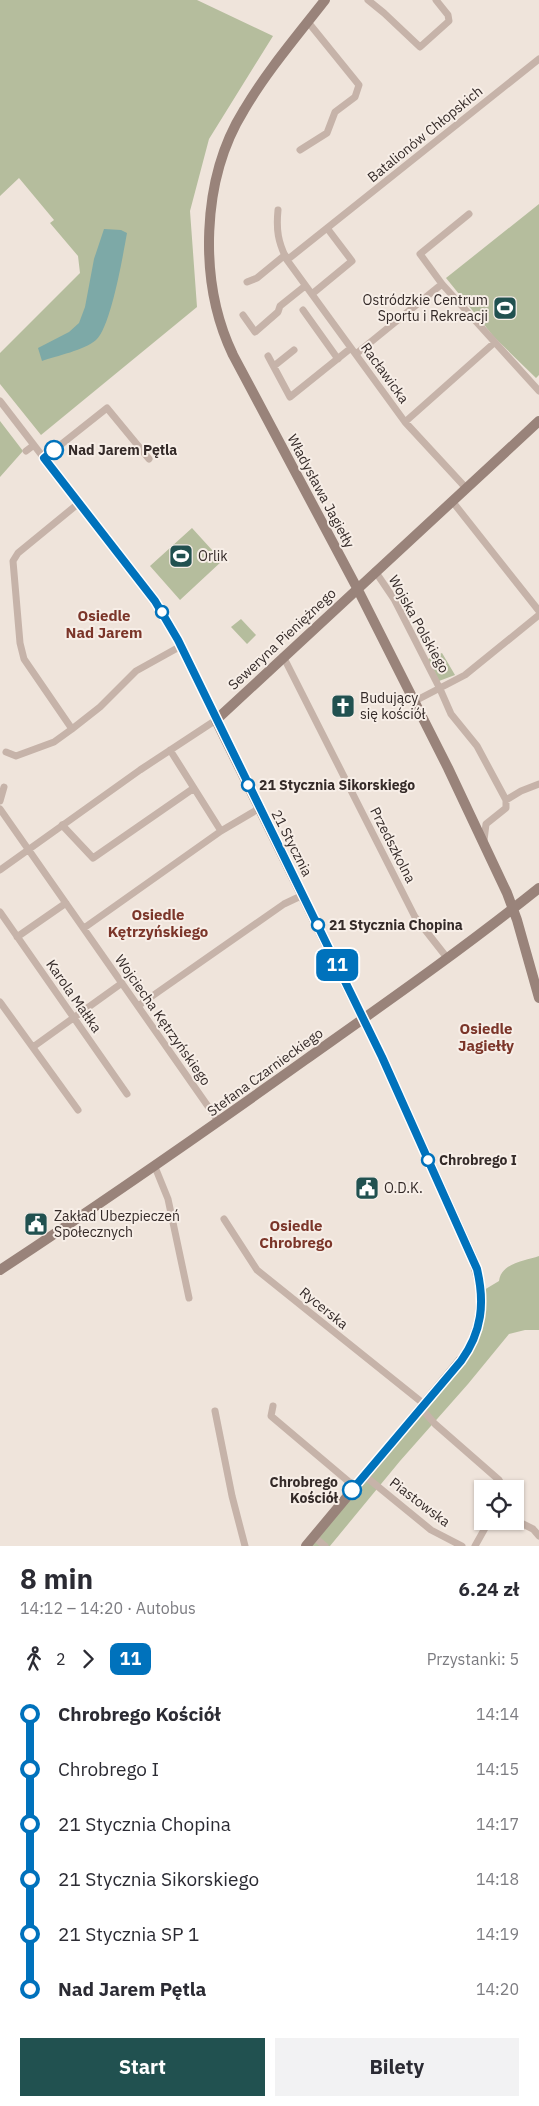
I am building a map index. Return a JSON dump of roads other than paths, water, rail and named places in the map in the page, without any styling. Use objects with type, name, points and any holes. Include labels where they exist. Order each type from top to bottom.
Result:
[{"type":"street","name":"Władysława Jagiełły","points":[[325,0],[243,111],[224,153],[213,192],[208,226],[209,272],[227,342],[255,399],[357,588],[514,908],[539,998]]},
{"type":"street","points":[[368,0],[420,47],[449,21],[448,15],[436,0]]},
{"type":"street","points":[[300,150],[326,133],[335,112],[355,97],[360,85],[308,22]]},
{"type":"street","name":"Batalionów Chłopskich","points":[[247,282],[257,278],[327,228],[539,59]]},
{"type":"street","name":"Racławicka","points":[[278,210],[276,230],[286,258],[405,422],[466,488]]},
{"type":"street","points":[[469,214],[420,254],[442,284],[494,344],[539,391]]},
{"type":"street","points":[[312,294],[352,261],[327,228]]},
{"type":"street","points":[[268,356],[290,397],[338,358],[353,351],[442,284]]},
{"type":"street","points":[[243,315],[255,332],[278,312],[280,306],[305,286]]},
{"type":"street","points":[[303,310],[338,358]]},
{"type":"street","points":[[405,422],[494,344]]},
{"type":"street","points":[[274,366],[294,350]]},
{"type":"street","name":"21 Stycznia","points":[[0,401],[161,610],[181,646],[392,1078],[472,1257],[480,1282],[482,1312],[476,1334],[461,1361],[306,1546]]},
{"type":"street","points":[[44,458],[107,408],[149,459]]},
{"type":"street","name":"Seweryna Pieniężnego","points":[[0,870],[170,750],[216,720],[539,421]]},
{"type":"street","points":[[26,451],[34,445]]},
{"type":"street","points":[[452,501],[539,611]]},
{"type":"street","points":[[72,728],[24,659],[20,643],[13,561],[18,553],[79,503]]},
{"type":"street","name":"Wojska Polskiego","points":[[375,572],[394,599],[440,689]]},
{"type":"street","name":"Wojska Polskiego","points":[[414,701],[465,675],[539,615]]},
{"type":"street","points":[[6,752],[16,756],[54,742],[100,706],[136,671],[181,646]]},
{"type":"street","name":"Przedszkolna","points":[[283,656],[416,919],[448,959]]},
{"type":"street","points":[[440,689],[451,714],[477,746],[506,800],[506,808],[486,824],[484,846]]},
{"type":"street","points":[[170,750],[221,831]]},
{"type":"street","points":[[506,800],[520,791],[539,784]]},
{"type":"street","points":[[0,801],[4,787]]},
{"type":"street","points":[[62,825],[93,858],[194,788]]},
{"type":"street","points":[[84,928],[221,831],[260,808]]},
{"type":"street","name":"Wojciecha Kętrzyńskiego","points":[[0,810],[219,1122]]},
{"type":"street","name":"Stefana Czarnieckiego","points":[[0,1270],[219,1122],[448,959],[539,888]]},
{"type":"street","points":[[138,1006],[278,908],[303,895]]},
{"type":"street","points":[[17,937],[66,903]]},
{"type":"street","name":"Karola Małłka","points":[[0,912],[127,1094]]},
{"type":"street","points":[[34,1047],[122,983]]},
{"type":"street","points":[[0,1002],[78,1110]]},
{"type":"street","points":[[155,1167],[168,1199],[189,1298]]},
{"type":"street","name":"Rycerska","points":[[224,1219],[257,1270],[423,1406]]},
{"type":"street","points":[[273,1406],[271,1416],[355,1487]]},
{"type":"street","points":[[423,1406],[435,1424],[499,1480]]},
{"type":"street","points":[[216,1411],[232,1496],[245,1546]]},
{"type":"street","name":"Piastowska","points":[[365,1476],[432,1530],[462,1546]]},
{"type":"street","points":[[524,1525],[539,1536]]},
{"type":"street","points":[[475,1546],[484,1530]]},
{"type":"street","points":[[314,1537],[326,1546]]},
{"type":"water","points":[[104,229],[121,230],[127,233],[116,290],[107,321],[101,333],[91,344],[42,361],[38,348],[69,332],[79,323],[85,307],[94,259]]},
{"type":"place","name":"Ostródzkie Centrum Sportu i Rekreacji","points":[[505,308]]},
{"type":"place","name":"Nad Jarem Pętla","points":[[54,450]]},
{"type":"place","name":"Orlik","points":[[181,556]]},
{"type":"place","name":"Budujący się kościół","points":[[343,706]]},
{"type":"place","name":"21 Stycznia Sikorskiego","points":[[248,785]]},
{"type":"place","name":"21 Stycznia Chopina","points":[[318,925]]},
{"type":"place","name":"Chrobrego I","points":[[428,1160]]},
{"type":"place","name":"O.D.K.","points":[[367,1188]]},
{"type":"place","name":"Zakład Ubezpieczeń Społecznych","points":[[36,1224]]},
{"type":"place","name":"Chrobrego Kościół","points":[[352,1490]]},
{"type":"district","name":"Osiedle Nad Jarem","points":[[104,624]]},
{"type":"district","name":"Osiedle Kętrzyńskiego","points":[[158,924]]},
{"type":"district","name":"Osiedle Jagiełły","points":[[486,1038]]},
{"type":"district","name":"Osiedle Chrobrego","points":[[296,1234]]}]
